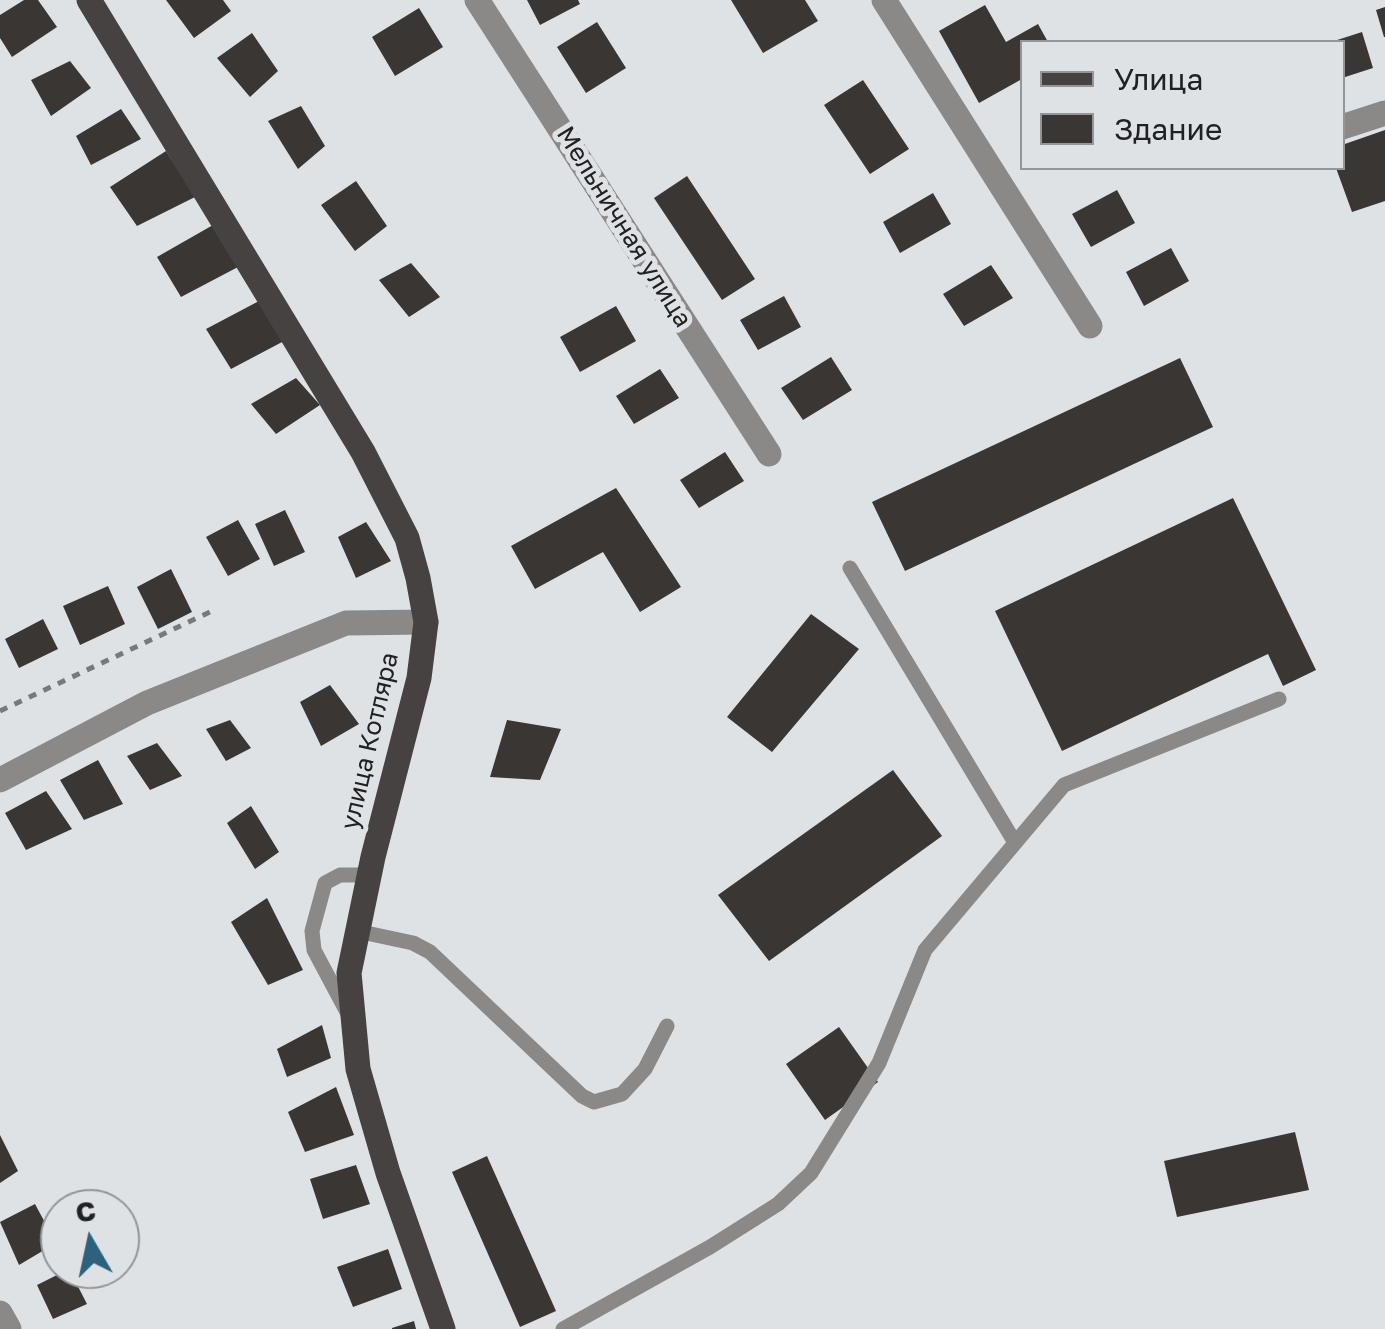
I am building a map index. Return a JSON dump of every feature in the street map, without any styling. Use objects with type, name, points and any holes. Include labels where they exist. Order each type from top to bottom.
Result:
[{"type":"main road","name":"улица Котляра","points":[[89,0],[386,494],[407,538],[426,622],[418,678],[349,973],[358,1069],[388,1173],[444,1329]]},
{"type":"street","name":"Мельничная улица","points":[[477,0],[769,454]]},
{"type":"street","points":[[884,0],[1090,326]]},
{"type":"street","points":[[1345,126],[1385,113]]},
{"type":"street","points":[[0,780],[147,703],[346,623],[426,622]]},
{"type":"street","points":[[0,1313],[9,1329]]},
{"type":"lane","points":[[850,568],[1014,841]]},
{"type":"lane","points":[[562,1329],[751,1221],[811,1173],[879,1064],[925,950],[1064,784],[1279,700]]},
{"type":"lane","points":[[354,1024],[314,950],[312,932],[325,883],[340,875],[369,875]]},
{"type":"lane","points":[[358,932],[413,943],[430,952],[582,1096],[594,1102],[622,1094],[646,1069],[667,1026]]},
{"type":"path","points":[[0,711],[212,611]]},
{"type":"building","points":[[24,0],[38,0],[57,27],[12,57],[0,38],[0,15]]},
{"type":"building","points":[[166,0],[223,0],[231,11],[194,38]]},
{"type":"building","points":[[527,0],[578,0],[580,4],[540,25]]},
{"type":"building","points":[[731,0],[805,0],[818,21],[763,53]]},
{"type":"building","points":[[985,5],[1006,42],[1038,24],[1047,40],[1020,40],[1020,80],[979,103],[939,31]]},
{"type":"building","points":[[1385,7],[1385,37],[1384,37],[1376,10]]},
{"type":"building","points":[[419,8],[443,47],[395,76],[372,37]]},
{"type":"building","points":[[597,22],[626,68],[586,93],[557,47]]},
{"type":"building","points":[[1362,32],[1373,68],[1345,77],[1345,40],[1337,40]]},
{"type":"building","points":[[252,33],[278,71],[250,97],[217,58]]},
{"type":"building","points":[[70,61],[91,88],[51,116],[31,80]]},
{"type":"building","points":[[863,80],[909,149],[870,174],[824,105]]},
{"type":"building","points":[[301,106],[325,146],[298,169],[268,121]]},
{"type":"building","points":[[121,109],[141,139],[91,165],[76,136]]},
{"type":"building","points":[[1385,130],[1385,201],[1352,212],[1337,170],[1345,170],[1345,144]]},
{"type":"building","points":[[166,151],[195,197],[137,226],[110,187]]},
{"type":"building","points":[[687,176],[755,279],[722,300],[654,198]]},
{"type":"building","points":[[356,181],[387,226],[355,251],[321,205]]},
{"type":"building","points":[[1117,190],[1135,223],[1091,247],[1072,214]]},
{"type":"building","points":[[933,193],[951,224],[900,253],[883,222]]},
{"type":"building","points":[[213,225],[238,267],[181,297],[157,257]]},
{"type":"building","points":[[1171,248],[1189,281],[1144,306],[1126,272]]},
{"type":"building","points":[[411,263],[440,297],[409,317],[379,280]]},
{"type":"building","points":[[991,265],[1013,298],[964,326],[943,294]]},
{"type":"building","points":[[784,296],[801,327],[758,350],[740,320]]},
{"type":"building","points":[[259,301],[284,341],[231,369],[206,329]]},
{"type":"building","points":[[616,306],[636,341],[580,372],[560,337]]},
{"type":"building","points":[[831,357],[852,390],[803,420],[781,388]]},
{"type":"building","points":[[1180,358],[1213,427],[905,571],[872,502]]},
{"type":"building","points":[[660,369],[679,398],[634,424],[616,396]]},
{"type":"building","points":[[296,378],[320,405],[276,434],[251,404]]},
{"type":"building","points":[[725,452],[744,481],[699,508],[680,480]]},
{"type":"building","points":[[616,488],[681,587],[640,612],[603,552],[535,589],[511,546]]},
{"type":"building","points":[[1233,498],[1316,670],[1283,686],[1268,654],[1062,751],[995,611]]},
{"type":"building","points":[[285,510],[305,552],[274,566],[255,524]]},
{"type":"building","points":[[238,520],[260,559],[228,576],[206,537]]},
{"type":"building","points":[[366,522],[391,561],[356,578],[338,537]]},
{"type":"building","points":[[171,569],[192,612],[158,629],[137,587]]},
{"type":"building","points":[[108,586],[125,624],[80,645],[63,606]]},
{"type":"building","points":[[811,614],[859,649],[772,752],[727,717]]},
{"type":"building","points":[[43,619],[58,649],[19,668],[5,639]]},
{"type":"building","points":[[330,685],[359,724],[321,746],[300,702]]},
{"type":"building","points":[[230,720],[251,748],[226,761],[206,729]]},
{"type":"building","points":[[507,720],[561,729],[540,780],[490,777]]},
{"type":"building","points":[[157,743],[182,776],[150,790],[127,756]]},
{"type":"building","points":[[98,760],[123,804],[84,820],[60,780]]},
{"type":"building","points":[[893,770],[942,836],[769,961],[718,895]]},
{"type":"building","points":[[46,791],[72,829],[26,850],[5,813]]},
{"type":"building","points":[[251,806],[279,852],[255,869],[227,823]]},
{"type":"building","points":[[267,898],[303,970],[268,985],[231,922]]},
{"type":"building","points":[[322,1025],[331,1058],[287,1077],[277,1049]]},
{"type":"building","points":[[839,1027],[878,1082],[825,1120],[786,1064]]},
{"type":"building","points":[[336,1087],[354,1135],[305,1152],[288,1112]]},
{"type":"building","points":[[1295,1132],[1309,1190],[1177,1217],[1164,1161]]},
{"type":"building","points":[[0,1135],[18,1171],[0,1183]]},
{"type":"building","points":[[487,1156],[556,1311],[520,1327],[452,1172]]},
{"type":"building","points":[[356,1165],[370,1204],[323,1219],[310,1179]]},
{"type":"building","points":[[35,1204],[40,1213],[40,1253],[19,1265],[0,1222]]},
{"type":"building","points":[[388,1249],[402,1289],[353,1307],[337,1267]]},
{"type":"building","points":[[40,1284],[40,1289],[79,1289],[87,1304],[53,1319],[37,1285]]},
{"type":"building","points":[[414,1321],[416,1329],[392,1329],[392,1328]]}]
